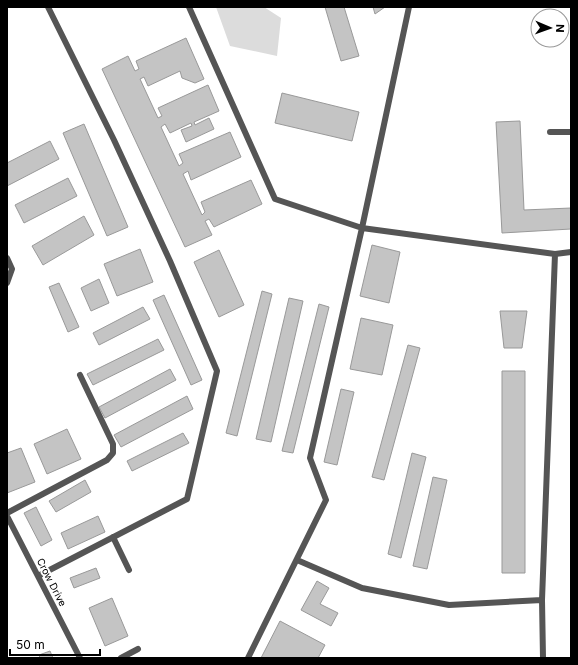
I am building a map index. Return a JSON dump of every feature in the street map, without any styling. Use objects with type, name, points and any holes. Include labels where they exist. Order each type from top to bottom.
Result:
[{"type":"lane","points":[[38,576],[187,499],[217,371],[170,261],[124,162],[48,7]]},
{"type":"lane","points":[[189,7],[275,199],[362,228],[555,254],[571,252]]},
{"type":"lane","points":[[248,658],[326,500],[310,458],[362,228],[408,7]]},
{"type":"lane","points":[[550,132],[571,132]]},
{"type":"lane","points":[[543,658],[542,600],[555,254]]},
{"type":"lane","points":[[7,258],[12,269],[7,283]]},
{"type":"lane","points":[[7,515],[107,460],[113,453],[113,444],[80,375]]},
{"type":"lane","name":"Crow Drive","points":[[7,515],[80,658]]},
{"type":"lane","points":[[113,537],[129,570]]},
{"type":"lane","points":[[297,560],[362,588],[449,605],[542,600]]},
{"type":"lane","points":[[122,658],[138,649]]},
{"type":"shaded area","points":[[216,7],[264,7],[281,18],[277,56],[230,46]]},
{"type":"building","points":[[325,7],[344,7],[359,56],[341,61]]},
{"type":"building","points":[[373,7],[385,7],[375,14]]},
{"type":"building","points":[[186,38],[204,79],[195,83],[182,78],[180,71],[148,86],[144,77],[140,79],[158,118],[162,116],[158,108],[208,85],[219,111],[194,122],[195,125],[209,118],[214,129],[186,142],[181,130],[192,126],[191,123],[170,133],[165,124],[161,127],[179,166],[183,163],[179,154],[230,132],[241,157],[191,180],[188,171],[183,174],[202,215],[205,212],[201,202],[251,180],[262,204],[214,227],[209,219],[205,221],[212,235],[185,247],[102,69],[128,56],[135,71],[139,69],[136,61]]},
{"type":"building","points":[[282,93],[359,112],[352,141],[275,123]]},
{"type":"building","points":[[520,121],[524,210],[571,208],[571,229],[502,233],[496,122]]},
{"type":"building","points":[[84,124],[128,227],[107,236],[63,133]]},
{"type":"building","points":[[50,141],[59,159],[7,186],[7,163]]},
{"type":"building","points":[[68,178],[77,196],[24,223],[15,205]]},
{"type":"building","points":[[84,216],[94,235],[43,265],[32,246]]},
{"type":"building","points":[[372,245],[400,252],[389,303],[360,296]]},
{"type":"building","points":[[140,249],[153,282],[117,296],[104,264]]},
{"type":"building","points":[[219,250],[244,305],[219,317],[194,262]]},
{"type":"building","points":[[99,279],[109,303],[91,311],[81,288]]},
{"type":"building","points":[[59,283],[79,327],[68,332],[49,287]]},
{"type":"building","points":[[262,291],[272,294],[237,436],[226,433]]},
{"type":"building","points":[[164,295],[202,380],[191,385],[153,300]]},
{"type":"building","points":[[289,298],[303,301],[271,442],[256,439]]},
{"type":"building","points":[[319,304],[329,307],[293,453],[282,451]]},
{"type":"building","points":[[143,307],[150,319],[99,345],[93,333]]},
{"type":"building","points":[[500,311],[527,311],[522,348],[504,348]]},
{"type":"building","points":[[361,318],[393,325],[382,375],[350,369]]},
{"type":"building","points":[[158,339],[164,350],[93,385],[87,374]]},
{"type":"building","points":[[408,345],[420,348],[384,480],[372,477]]},
{"type":"building","points":[[170,369],[176,380],[105,418],[99,407]]},
{"type":"building","points":[[502,371],[525,371],[525,573],[502,573]]},
{"type":"building","points":[[341,389],[354,392],[337,465],[324,462]]},
{"type":"building","points":[[187,396],[193,409],[121,447],[114,435]]},
{"type":"building","points":[[67,429],[81,459],[47,474],[34,444]]},
{"type":"building","points":[[183,433],[189,443],[132,471],[127,461]]},
{"type":"building","points":[[21,448],[35,482],[7,493],[7,453]]},
{"type":"building","points":[[412,453],[426,457],[401,558],[388,554]]},
{"type":"building","points":[[433,477],[447,480],[427,569],[413,566]]},
{"type":"building","points":[[85,480],[91,492],[56,512],[49,501]]},
{"type":"building","points":[[36,507],[52,540],[41,546],[24,513]]},
{"type":"building","points":[[98,516],[105,532],[68,549],[61,533]]},
{"type":"building","points":[[96,568],[100,578],[74,588],[70,578]]},
{"type":"building","points":[[317,581],[329,588],[320,604],[338,613],[331,626],[301,610]]},
{"type":"building","points":[[112,598],[128,636],[105,646],[89,608]]},
{"type":"building","points":[[280,621],[325,645],[318,658],[261,658]]},
{"type":"building","points":[[50,651],[53,658],[40,658],[39,655]]}]
